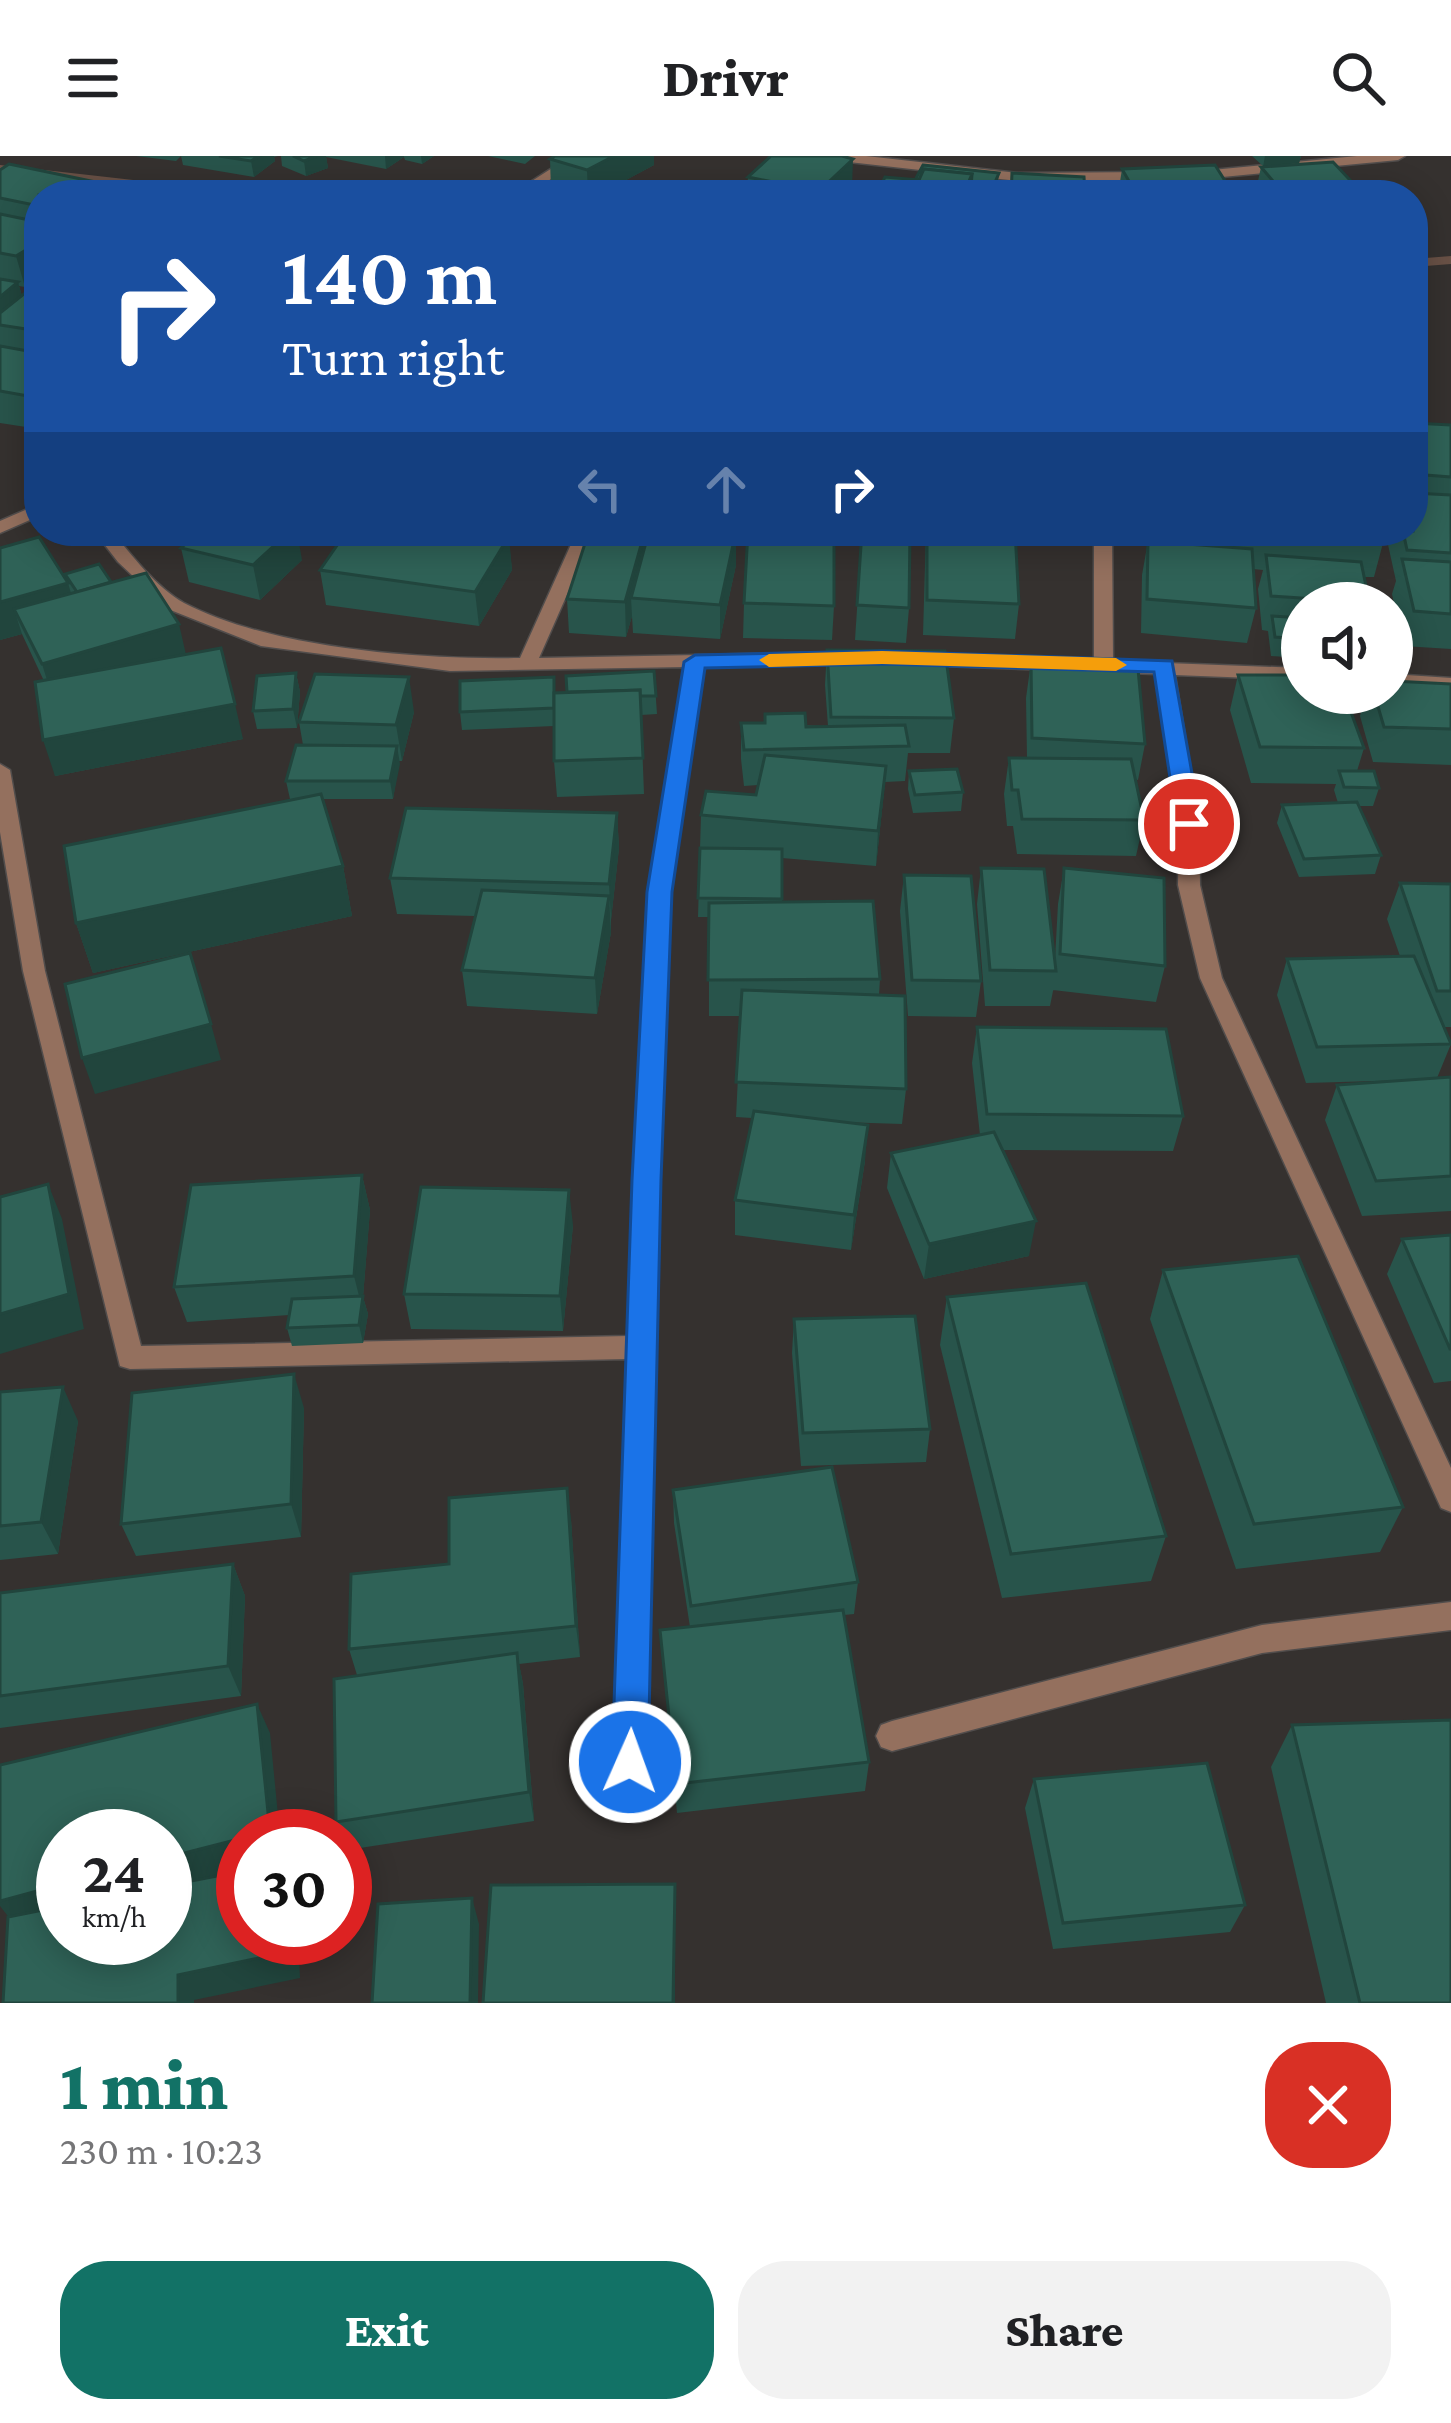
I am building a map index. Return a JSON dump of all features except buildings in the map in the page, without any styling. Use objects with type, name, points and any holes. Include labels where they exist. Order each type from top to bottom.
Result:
[{"type":"street","points":[[541,180],[580,156]]},
{"type":"street","points":[[831,156],[1018,177],[1189,176],[1398,156]]},
{"type":"street","points":[[117,546],[174,605],[261,640],[450,665],[882,658]]},
{"type":"street","points":[[527,664],[579,546]]},
{"type":"street","points":[[1103,546],[1104,664]]},
{"type":"street","points":[[904,658],[1281,673]]},
{"type":"street","points":[[630,1762],[660,892],[695,662]]},
{"type":"street","points":[[1164,666],[1189,824],[1189,885],[1211,978],[1451,1499]]},
{"type":"street","points":[[1413,681],[1451,684]]},
{"type":"street","points":[[0,770],[4,820],[34,971],[130,1358],[641,1347]]},
{"type":"street","points":[[892,1736],[1262,1639],[1451,1616]]},
{"type":"waterway","points":[[0,168],[103,180]]},
{"type":"waterway","points":[[1428,262],[1451,260]]},
{"type":"slow traffic","points":[[769,660],[882,658],[1116,665]]},
{"type":"route","points":[[630,1762],[646,1180],[660,892],[695,662],[882,658],[1164,666],[1189,824]]}]
